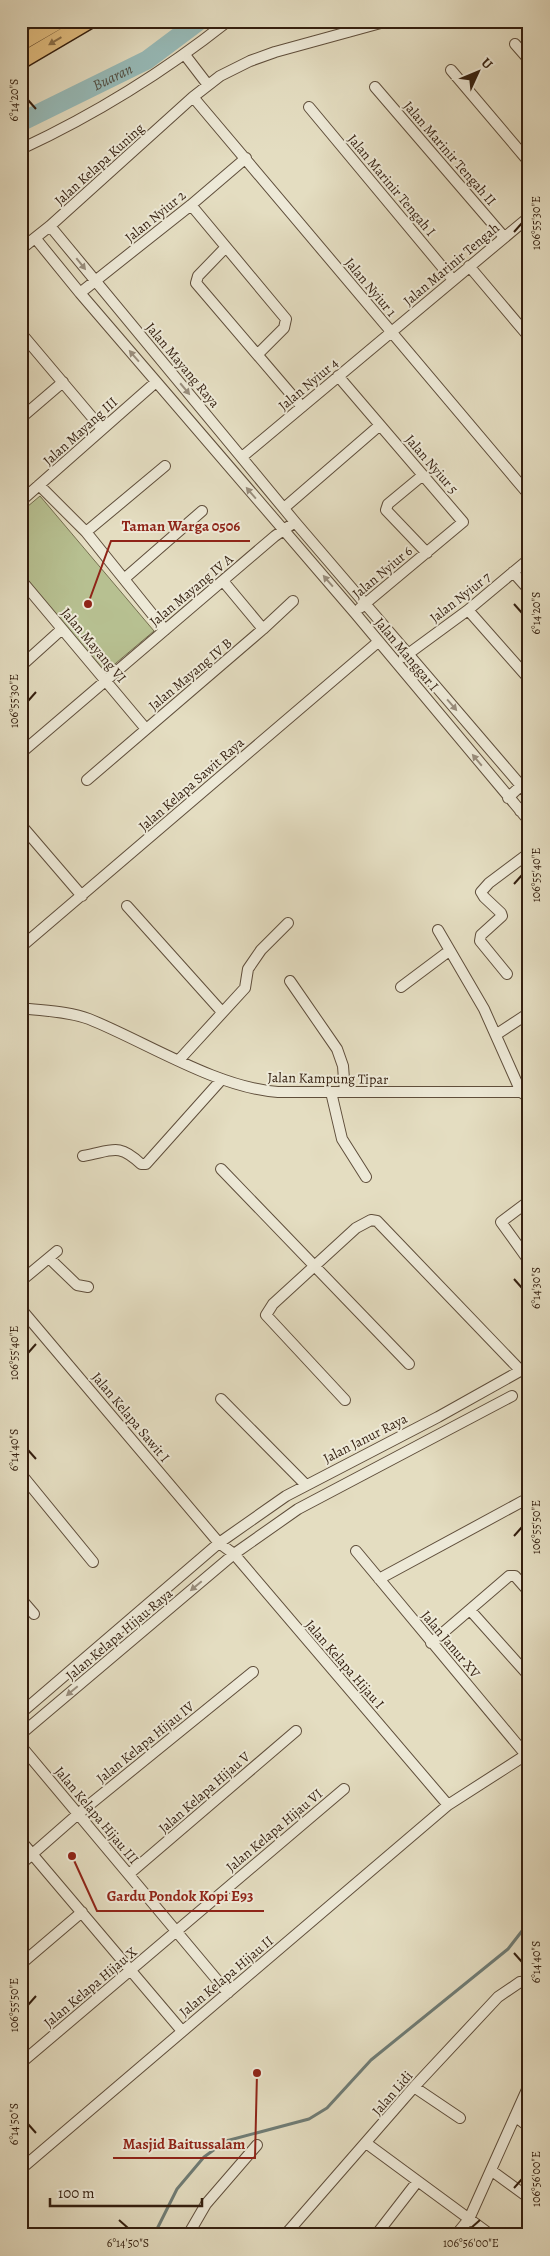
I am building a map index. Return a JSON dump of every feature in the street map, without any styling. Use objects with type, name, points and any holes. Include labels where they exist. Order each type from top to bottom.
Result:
[{"type":"main road","points":[[21,43],[59,21]]},
{"type":"main road","points":[[21,61],[88,21]]},
{"type":"street","points":[[21,149],[83,116],[185,55],[228,21]]},
{"type":"street","name":"Jalan Kelapa Kuning","points":[[21,249],[36,239],[193,97],[220,76],[250,61],[348,27],[388,21]]},
{"type":"street","points":[[515,44],[529,60]]},
{"type":"street","points":[[185,55],[208,85]]},
{"type":"street","points":[[451,70],[529,162]]},
{"type":"street","name":"Jalan Marinir Tengah II","points":[[375,87],[504,237]]},
{"type":"street","name":"Jalan Nyiur 1","points":[[193,97],[529,495]]},
{"type":"street","name":"Jalan Marinir Tengah I","points":[[309,107],[453,280]]},
{"type":"street","name":"Jalan Nyiur 2","points":[[80,293],[191,205],[246,158]]},
{"type":"street","points":[[191,205],[286,319],[284,328],[258,354]]},
{"type":"street","name":"Jalan Marinir Tengah","points":[[391,332],[504,237],[527,222]]},
{"type":"street","name":"Jalan Mayang Raya","points":[[50,226],[295,522]]},
{"type":"street","points":[[36,239],[282,530]]},
{"type":"street","points":[[226,247],[198,276],[196,281],[302,407]]},
{"type":"street","points":[[470,266],[529,337]]},
{"type":"street","name":"Jalan Nyiur 4","points":[[242,457],[391,332]]},
{"type":"street","points":[[21,333],[102,429]]},
{"type":"street","name":"Jalan Nyiur 5","points":[[338,376],[464,522]]},
{"type":"street","points":[[21,418],[63,382]]},
{"type":"street","name":"Jalan Mayang III","points":[[21,501],[156,382]]},
{"type":"street","points":[[284,508],[380,425]]},
{"type":"street","points":[[86,532],[165,466]]},
{"type":"street","name":"Jalan Nyiur 6","points":[[423,475],[388,504],[386,510],[427,553]]},
{"type":"street","points":[[39,485],[86,532],[165,630]]},
{"type":"street","points":[[124,579],[202,511]]},
{"type":"street","name":"Jalan Mayang IV A","points":[[21,753],[282,530],[295,522]]},
{"type":"street","name":"Jalan Manggar I","points":[[295,522],[408,654],[525,782],[529,795]]},
{"type":"street","name":"Jalan Nyiur 6","points":[[355,613],[464,522]]},
{"type":"street","name":"Jalan Manggar I","points":[[282,530],[355,613],[529,821]]},
{"type":"street","name":"Jalan Nyiur 7","points":[[408,654],[468,610],[529,559]]},
{"type":"street","points":[[514,572],[529,590]]},
{"type":"street","points":[[223,581],[263,628]]},
{"type":"street","name":"Jalan Mayang VI","points":[[23,584],[146,729]]},
{"type":"street","name":"Jalan Mayang IV B","points":[[87,780],[293,601]]},
{"type":"street","points":[[468,610],[529,679]]},
{"type":"street","points":[[21,666],[62,629]]},
{"type":"street","name":"Jalan Kelapa Sawit Raya","points":[[21,948],[378,642]]},
{"type":"street","points":[[396,663],[408,654]]},
{"type":"street","points":[[508,798],[525,782]]},
{"type":"street","points":[[520,811],[529,803]]},
{"type":"street","points":[[21,825],[82,896]]},
{"type":"street","points":[[507,974],[480,941],[481,935],[502,916],[484,898],[481,892],[489,883],[529,853]]},
{"type":"street","points":[[127,906],[222,1012]]},
{"type":"street","points":[[179,1060],[245,988],[248,969],[261,950],[288,923]]},
{"type":"street","points":[[438,930],[484,1008],[525,1095]]},
{"type":"street","points":[[401,987],[449,951]]},
{"type":"street","points":[[290,981],[337,1048],[343,1066],[345,1092]]},
{"type":"street","name":"Jalan Kampung Tipar","points":[[21,1008],[88,1019],[222,1079],[265,1091],[525,1095]]},
{"type":"street","points":[[497,1034],[529,1013]]},
{"type":"street","points":[[83,1156],[122,1149],[129,1152],[141,1164],[146,1164],[222,1079]]},
{"type":"street","points":[[331,1092],[342,1139],[366,1177]]},
{"type":"street","points":[[221,1169],[409,1364]]},
{"type":"street","points":[[529,1201],[501,1222],[529,1261]]},
{"type":"street","points":[[345,1400],[266,1315],[273,1304],[356,1228],[371,1220],[377,1222],[525,1369]]},
{"type":"street","points":[[21,1281],[53,1254],[77,1286],[88,1287]]},
{"type":"street","name":"Jalan Kelapa Sawit I","points":[[21,1309],[219,1544]]},
{"type":"street","name":"Jalan Janur Raya","points":[[219,1544],[305,1484],[438,1417],[525,1369]]},
{"type":"street","points":[[234,1554],[298,1509],[512,1396]]},
{"type":"street","points":[[221,1399],[305,1484]]},
{"type":"street","points":[[21,1474],[93,1562]]},
{"type":"street","points":[[378,1579],[523,1501]]},
{"type":"street","name":"Jalan Kelapa Hijau I","points":[[219,1544],[234,1554],[448,1804]]},
{"type":"street","name":"Jalan Kelapa Hijau Raya","points":[[21,1713],[219,1544]]},
{"type":"street","name":"Jalan Janur XV","points":[[356,1550],[431,1643],[527,1754]]},
{"type":"street","name":"Jalan Kelapa Hijau Raya","points":[[21,1734],[234,1554]]},
{"type":"street","points":[[431,1643],[509,1576],[515,1576],[529,1592]]},
{"type":"street","points":[[21,1599],[34,1614]]},
{"type":"street","points":[[470,1610],[529,1676]]},
{"type":"street","name":"Jalan Kelapa Hijau IV","points":[[21,1864],[78,1814],[253,1672]]},
{"type":"street","name":"Jalan Kelapa Hijau V","points":[[129,1874],[296,1731]]},
{"type":"street","name":"Jalan Kelapa Hijau III","points":[[21,1746],[228,1993]]},
{"type":"street","name":"Jalan Kelapa Hijau II","points":[[21,2169],[448,1804],[527,1754]]},
{"type":"street","name":"Jalan Kelapa Hijau VI","points":[[177,1931],[344,1789]]},
{"type":"street","points":[[21,1841],[182,2031]]},
{"type":"street","points":[[21,1964],[82,1912]]},
{"type":"street","name":"Jalan Kelapa Hijau X","points":[[21,2063],[177,1931]]},
{"type":"street","name":"Jalan Lidi","points":[[285,2235],[414,2087],[498,1997],[520,1982],[529,1981]]},
{"type":"street","points":[[456,2235],[469,2219],[492,2172],[529,2085]]},
{"type":"street","points":[[414,2087],[460,2118]]},
{"type":"street","points":[[515,2116],[529,2127]]},
{"type":"street","points":[[366,2143],[491,2235]]},
{"type":"street","points":[[188,2235],[206,2204],[257,2145]]},
{"type":"street","points":[[492,2172],[529,2198]]},
{"type":"street","points":[[376,2235],[417,2182]]},
{"type":"green space","points":[[40,496],[154,631],[103,674],[21,576],[21,512]]},
{"type":"waterway","name":"Buaran","points":[[21,122],[147,60],[199,21]]},
{"type":"waterway","points":[[154,2235],[177,2189],[204,2157],[226,2141],[309,2119],[327,2108],[371,2060],[508,1949],[529,1922]]},
{"type":"place","name":"Taman Warga 0506","points":[[88,604]]},
{"type":"place","name":"Gardu Pondok Kopi E93","points":[[72,1856]]},
{"type":"place","name":"Masjid Baitussalam","points":[[257,2073]]}]
